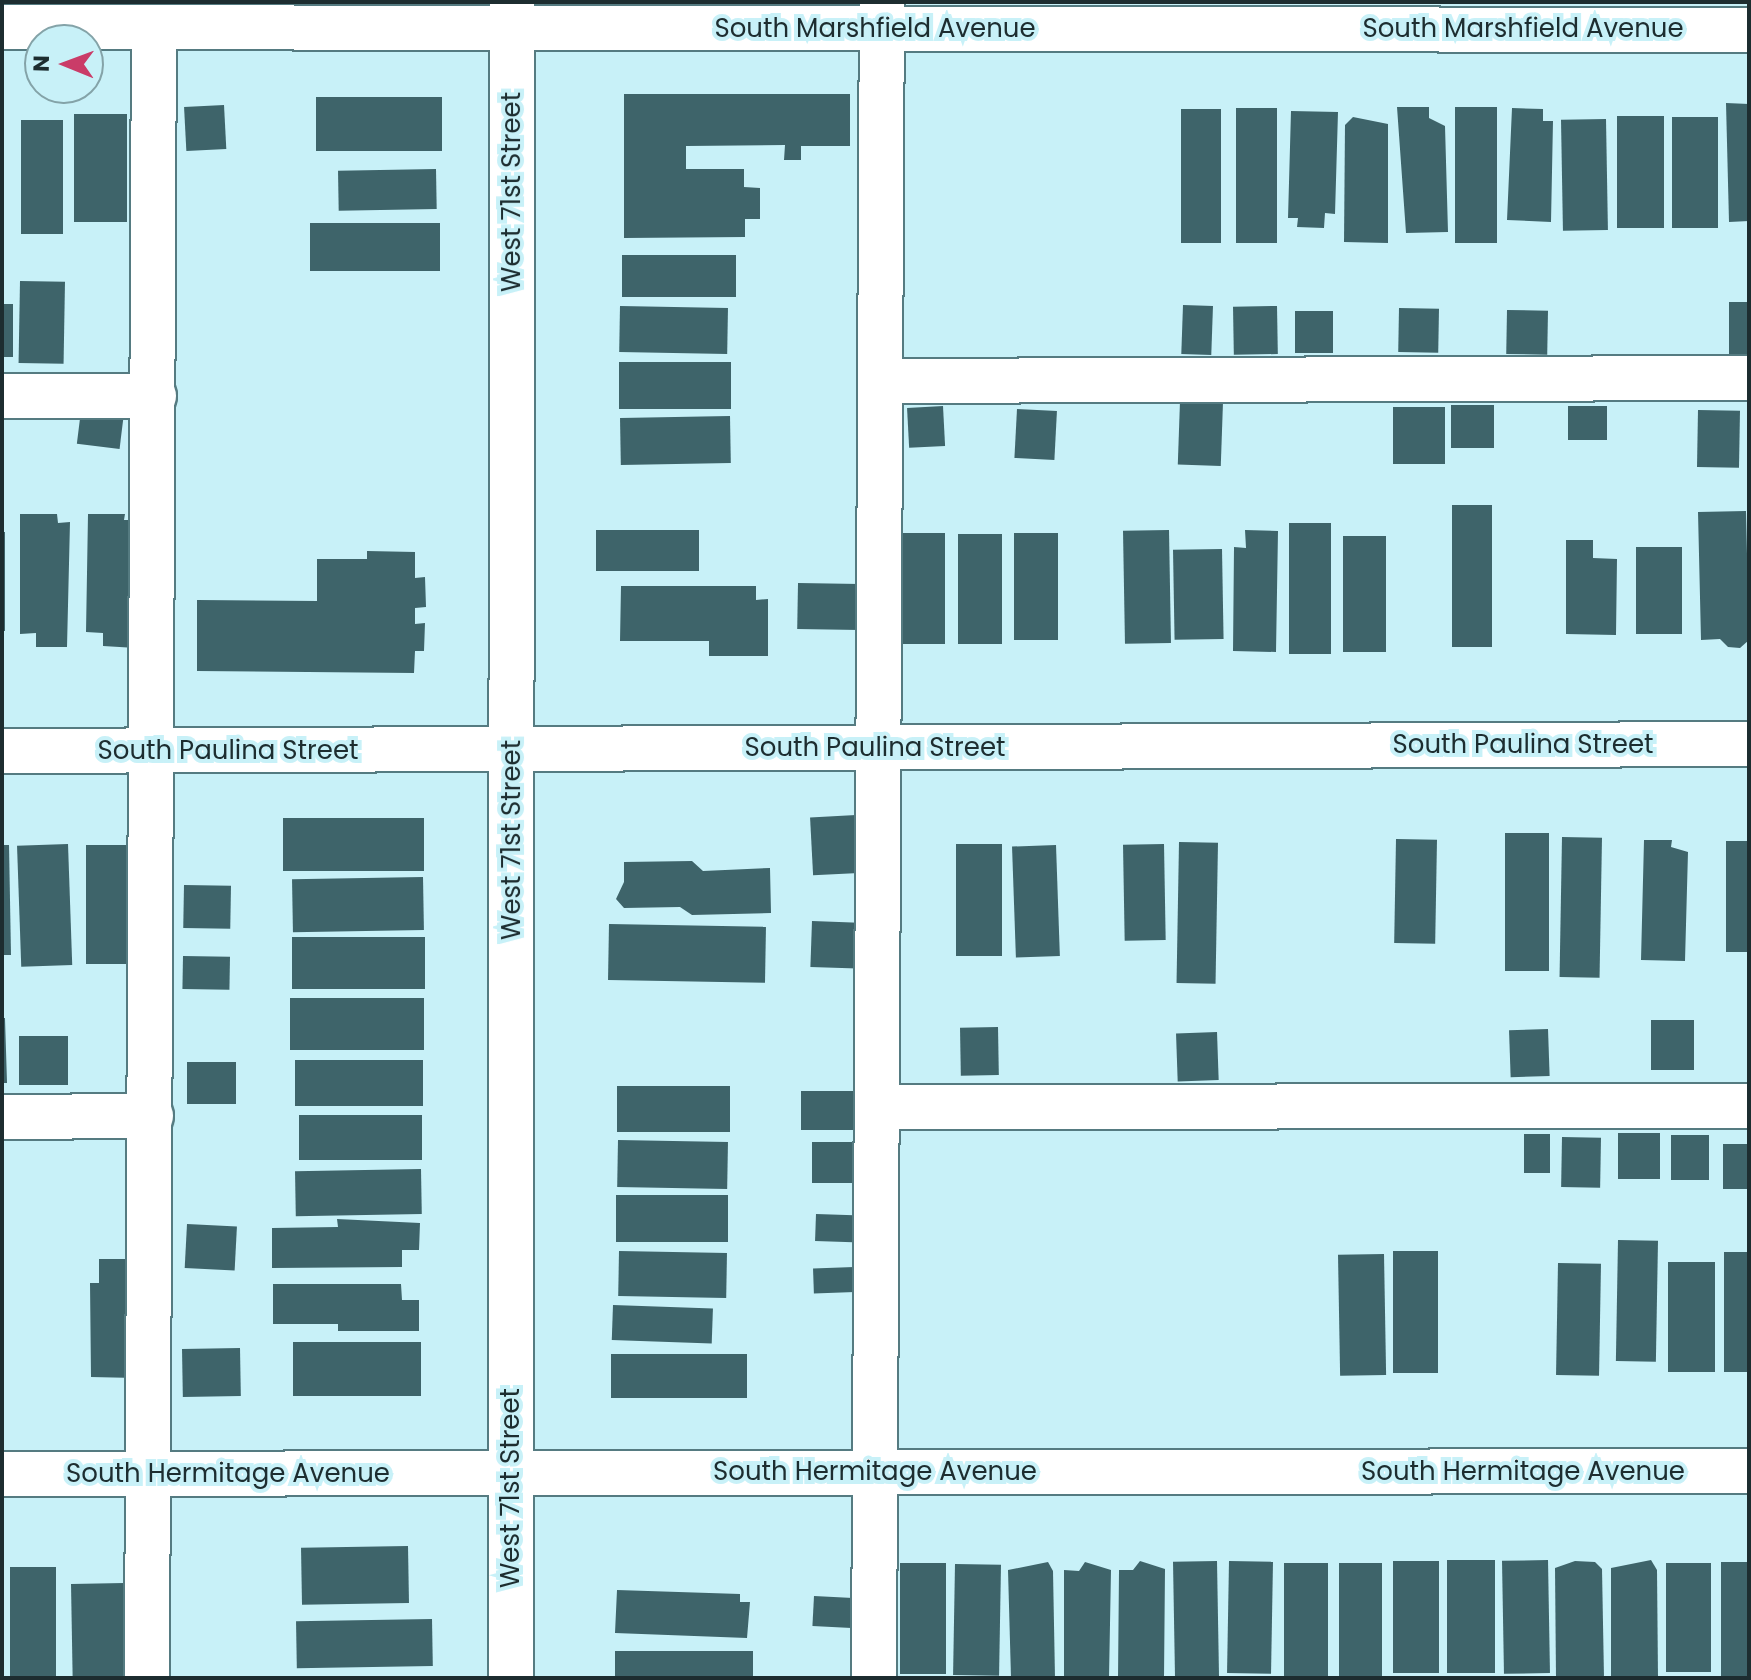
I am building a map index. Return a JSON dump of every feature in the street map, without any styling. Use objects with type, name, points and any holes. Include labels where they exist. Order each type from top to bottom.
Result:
[{"type":"street","name":"South Marshfield Avenue","points":[[2,27],[154,27],[512,15],[882,16],[1749,30]]},
{"type":"street","name":"West 71st Street","points":[[511,1678],[512,15]]},
{"type":"street","points":[[874,1678],[882,16]]},
{"type":"street","points":[[147,1678],[154,27]]},
{"type":"street","points":[[880,381],[1749,378]]},
{"type":"street","points":[[2,396],[154,396]]},
{"type":"street","name":"South Paulina Street","points":[[2,751],[1749,744]]},
{"type":"street","points":[[877,1107],[1749,1106]]},
{"type":"street","points":[[2,1117],[151,1116]]},
{"type":"street","name":"South Hermitage Avenue","points":[[2,1474],[1749,1471]]},
{"type":"building","points":[[624,94],[850,94],[850,146],[801,146],[801,160],[784,160],[785,145],[686,146],[686,169],[744,169],[744,187],[760,188],[760,219],[745,219],[745,237],[624,238]]},
{"type":"building","points":[[316,97],[442,97],[442,151],[316,151]]},
{"type":"building","points":[[1726,103],[1749,104],[1749,221],[1729,222]]},
{"type":"building","points":[[224,105],[226,149],[186,151],[184,107]]},
{"type":"building","points":[[1397,107],[1429,107],[1429,118],[1445,126],[1448,232],[1406,233]]},
{"type":"building","points":[[1455,107],[1497,107],[1497,243],[1455,243]]},
{"type":"building","points":[[1236,108],[1277,108],[1277,243],[1236,243]]},
{"type":"building","points":[[1512,108],[1543,109],[1543,121],[1553,121],[1551,222],[1507,220]]},
{"type":"building","points":[[1181,109],[1221,109],[1221,243],[1181,243]]},
{"type":"building","points":[[1291,111],[1338,112],[1335,214],[1325,213],[1324,228],[1297,227],[1298,218],[1288,218]]},
{"type":"building","points":[[74,114],[127,114],[127,222],[74,222]]},
{"type":"building","points":[[1617,116],[1664,116],[1664,228],[1617,228]]},
{"type":"building","points":[[1353,117],[1388,124],[1388,243],[1344,242],[1345,125]]},
{"type":"building","points":[[1672,117],[1718,117],[1718,228],[1672,228]]},
{"type":"building","points":[[1606,119],[1608,230],[1563,231],[1561,120]]},
{"type":"building","points":[[21,120],[63,120],[63,234],[21,234]]},
{"type":"building","points":[[436,169],[437,209],[339,211],[338,171]]},
{"type":"building","points":[[310,223],[440,223],[440,271],[310,271]]},
{"type":"building","points":[[622,255],[736,255],[736,297],[622,297]]},
{"type":"building","points":[[20,281],[65,282],[64,364],[19,363]]},
{"type":"building","points":[[1729,302],[1749,302],[1749,354],[1729,354]]},
{"type":"building","points":[[2,304],[13,304],[13,357],[2,357]]},
{"type":"building","points":[[1183,305],[1213,306],[1211,355],[1181,354]]},
{"type":"building","points":[[620,306],[728,308],[727,354],[619,352]]},
{"type":"building","points":[[1277,306],[1278,354],[1234,355],[1233,307]]},
{"type":"building","points":[[1399,308],[1439,309],[1438,353],[1398,352]]},
{"type":"building","points":[[1507,310],[1548,311],[1547,355],[1506,354]]},
{"type":"building","points":[[1295,311],[1333,311],[1333,353],[1295,353]]},
{"type":"building","points":[[619,362],[731,362],[731,409],[619,409]]},
{"type":"building","points":[[1180,400],[1223,402],[1221,466],[1178,464]]},
{"type":"building","points":[[82,402],[125,407],[120,449],[77,444]]},
{"type":"building","points":[[1451,405],[1494,405],[1494,448],[1451,448]]},
{"type":"building","points":[[943,406],[945,446],[909,448],[907,408]]},
{"type":"building","points":[[1568,406],[1607,406],[1607,440],[1568,440]]},
{"type":"building","points":[[1393,407],[1445,407],[1445,464],[1393,464]]},
{"type":"building","points":[[1017,409],[1057,411],[1054,460],[1014,458]]},
{"type":"building","points":[[1698,410],[1740,411],[1739,468],[1697,467]]},
{"type":"building","points":[[730,416],[731,463],[621,465],[620,418]]},
{"type":"building","points":[[1452,505],[1492,505],[1492,647],[1452,647]]},
{"type":"building","points":[[1746,511],[1749,640],[1740,648],[1728,647],[1720,639],[1701,640],[1698,512]]},
{"type":"building","points":[[20,514],[57,514],[58,523],[70,522],[67,647],[36,647],[36,633],[20,634]]},
{"type":"building","points":[[88,514],[125,514],[124,520],[139,520],[136,648],[103,646],[103,633],[86,632]]},
{"type":"building","points":[[1289,523],[1331,523],[1331,654],[1289,654]]},
{"type":"building","points":[[596,530],[699,530],[699,571],[596,571]]},
{"type":"building","points":[[1169,530],[1171,643],[1125,644],[1123,531]]},
{"type":"building","points":[[1245,530],[1278,531],[1276,652],[1233,651],[1234,547],[1246,548]]},
{"type":"building","points":[[2,532],[5,532],[5,631],[2,631]]},
{"type":"building","points":[[901,533],[945,533],[945,644],[901,644]]},
{"type":"building","points":[[1014,533],[1058,533],[1058,640],[1014,640]]},
{"type":"building","points":[[958,534],[1002,534],[1002,644],[958,644]]},
{"type":"building","points":[[1343,536],[1386,536],[1386,652],[1343,652]]},
{"type":"building","points":[[1566,540],[1593,540],[1593,558],[1617,559],[1616,635],[1566,634]]},
{"type":"building","points":[[1636,547],[1682,547],[1682,634],[1636,634]]},
{"type":"building","points":[[1222,549],[1224,639],[1175,640],[1173,550]]},
{"type":"building","points":[[367,551],[415,552],[415,578],[425,577],[426,607],[415,608],[415,624],[425,623],[424,651],[415,651],[414,673],[197,671],[197,600],[317,601],[317,559],[367,559]]},
{"type":"building","points":[[798,583],[860,584],[859,630],[797,629]]},
{"type":"building","points":[[621,586],[756,586],[756,600],[768,599],[768,656],[709,656],[709,641],[620,641]]},
{"type":"building","points":[[856,815],[859,873],[813,875],[810,817]]},
{"type":"building","points":[[283,818],[424,818],[424,871],[283,871]]},
{"type":"building","points":[[1505,833],[1549,833],[1549,971],[1505,971]]},
{"type":"building","points":[[1562,837],[1602,838],[1600,978],[1560,977]]},
{"type":"building","points":[[1396,839],[1437,840],[1435,944],[1394,943]]},
{"type":"building","points":[[1644,840],[1672,840],[1671,847],[1688,852],[1685,961],[1641,960]]},
{"type":"building","points":[[1726,841],[1749,841],[1749,952],[1726,952]]},
{"type":"building","points":[[1179,842],[1218,843],[1216,984],[1177,983]]},
{"type":"building","points":[[68,844],[72,965],[21,967],[17,846]]},
{"type":"building","points":[[956,844],[1002,844],[1002,956],[956,956]]},
{"type":"building","points":[[1164,844],[1166,940],[1125,941],[1123,845]]},
{"type":"building","points":[[2,845],[9,845],[11,955],[2,955]]},
{"type":"building","points":[[86,845],[139,845],[139,964],[86,964]]},
{"type":"building","points":[[1056,845],[1060,956],[1016,957],[1012,847]]},
{"type":"building","points":[[692,861],[703,871],[770,868],[771,913],[692,915],[680,907],[624,908],[616,899],[624,882],[624,862]]},
{"type":"building","points":[[423,877],[424,930],[293,932],[292,879]]},
{"type":"building","points":[[184,885],[231,886],[230,929],[183,928]]},
{"type":"building","points":[[812,921],[859,923],[857,969],[810,967]]},
{"type":"building","points":[[609,924],[766,927],[765,983],[608,980]]},
{"type":"building","points":[[292,937],[425,937],[425,989],[292,989]]},
{"type":"building","points":[[183,956],[230,957],[229,990],[182,989]]},
{"type":"building","points":[[290,998],[424,998],[424,1050],[290,1050]]},
{"type":"building","points":[[2,1018],[5,1018],[7,1083],[2,1083]]},
{"type":"building","points":[[1651,1020],[1694,1020],[1694,1070],[1651,1070]]},
{"type":"building","points":[[998,1027],[999,1075],[961,1076],[960,1028]]},
{"type":"building","points":[[1548,1029],[1550,1076],[1511,1077],[1509,1030]]},
{"type":"building","points":[[1217,1032],[1219,1080],[1178,1081],[1176,1033]]},
{"type":"building","points":[[19,1036],[68,1036],[68,1085],[19,1085]]},
{"type":"building","points":[[295,1060],[423,1060],[423,1106],[295,1106]]},
{"type":"building","points":[[187,1062],[236,1062],[236,1104],[187,1104]]},
{"type":"building","points":[[617,1086],[730,1086],[730,1132],[617,1132]]},
{"type":"building","points":[[801,1091],[857,1091],[857,1130],[801,1130]]},
{"type":"building","points":[[299,1115],[422,1115],[422,1160],[299,1160]]},
{"type":"building","points":[[1618,1133],[1660,1133],[1660,1179],[1618,1179]]},
{"type":"building","points":[[1524,1134],[1550,1134],[1550,1173],[1524,1173]]},
{"type":"building","points":[[1671,1135],[1709,1135],[1709,1180],[1671,1180]]},
{"type":"building","points":[[1562,1137],[1601,1138],[1600,1188],[1561,1187]]},
{"type":"building","points":[[618,1140],[728,1142],[727,1189],[617,1187]]},
{"type":"building","points":[[812,1142],[857,1142],[857,1183],[812,1183]]},
{"type":"building","points":[[1723,1144],[1749,1144],[1749,1189],[1723,1189]]},
{"type":"building","points":[[421,1169],[422,1214],[296,1216],[295,1171]]},
{"type":"building","points":[[616,1195],[728,1195],[728,1242],[616,1242]]},
{"type":"building","points":[[816,1214],[854,1215],[853,1242],[815,1241]]},
{"type":"building","points":[[337,1219],[420,1223],[419,1250],[402,1250],[402,1267],[272,1268],[272,1228],[338,1227]]},
{"type":"building","points":[[187,1224],[237,1227],[235,1271],[185,1268]]},
{"type":"building","points":[[1618,1240],[1658,1241],[1656,1362],[1616,1361]]},
{"type":"building","points":[[619,1251],[727,1253],[726,1298],[618,1296]]},
{"type":"building","points":[[1393,1251],[1438,1251],[1438,1373],[1393,1373]]},
{"type":"building","points":[[1724,1252],[1749,1252],[1749,1372],[1724,1372]]},
{"type":"building","points":[[1384,1254],[1386,1375],[1340,1376],[1338,1255]]},
{"type":"building","points":[[99,1259],[135,1259],[136,1378],[91,1377],[90,1283],[99,1283]]},
{"type":"building","points":[[1668,1262],[1715,1262],[1715,1372],[1668,1372]]},
{"type":"building","points":[[1558,1263],[1601,1264],[1599,1376],[1556,1375]]},
{"type":"building","points":[[854,1267],[855,1292],[814,1293],[813,1268]]},
{"type":"building","points":[[273,1284],[401,1284],[402,1300],[419,1300],[419,1331],[338,1331],[338,1324],[273,1324]]},
{"type":"building","points":[[613,1305],[713,1308],[712,1343],[612,1340]]},
{"type":"building","points":[[293,1342],[421,1342],[421,1396],[293,1396]]},
{"type":"building","points":[[240,1348],[241,1396],[183,1397],[182,1349]]},
{"type":"building","points":[[611,1354],[747,1354],[747,1398],[611,1398]]},
{"type":"building","points":[[408,1546],[409,1603],[302,1605],[301,1548]]},
{"type":"building","points":[[1447,1560],[1495,1560],[1495,1673],[1447,1673]]},
{"type":"building","points":[[1548,1560],[1550,1673],[1504,1674],[1502,1561]]},
{"type":"building","points":[[1651,1560],[1657,1570],[1658,1678],[1611,1678],[1611,1568]]},
{"type":"building","points":[[1140,1561],[1165,1569],[1164,1678],[1118,1678],[1119,1570],[1133,1570]]},
{"type":"building","points":[[1217,1561],[1219,1678],[1175,1678],[1173,1562]]},
{"type":"building","points":[[1229,1561],[1273,1562],[1271,1674],[1227,1673]]},
{"type":"building","points":[[1393,1561],[1439,1561],[1439,1673],[1393,1673]]},
{"type":"building","points":[[1575,1561],[1595,1562],[1602,1569],[1604,1678],[1556,1678],[1555,1568]]},
{"type":"building","points":[[1048,1562],[1053,1571],[1055,1678],[1011,1678],[1008,1570]]},
{"type":"building","points":[[1085,1562],[1111,1570],[1109,1678],[1064,1678],[1064,1570],[1079,1571]]},
{"type":"building","points":[[1721,1562],[1749,1562],[1749,1678],[1721,1678]]},
{"type":"building","points":[[900,1563],[946,1563],[946,1674],[900,1674]]},
{"type":"building","points":[[1284,1563],[1328,1563],[1328,1678],[1284,1678]]},
{"type":"building","points":[[1339,1563],[1382,1563],[1382,1678],[1339,1678]]},
{"type":"building","points":[[1666,1563],[1711,1563],[1711,1672],[1666,1672]]},
{"type":"building","points":[[955,1564],[1001,1565],[999,1676],[953,1675]]},
{"type":"building","points":[[10,1567],[56,1567],[56,1678],[10,1678]]},
{"type":"building","points":[[124,1583],[126,1678],[73,1678],[71,1584]]},
{"type":"building","points":[[617,1590],[740,1594],[740,1602],[750,1602],[747,1638],[615,1633]]},
{"type":"building","points":[[814,1596],[858,1598],[856,1628],[812,1626]]},
{"type":"building","points":[[432,1619],[433,1666],[297,1668],[296,1621]]},
{"type":"building","points":[[615,1651],[753,1651],[753,1678],[615,1678]]}]
